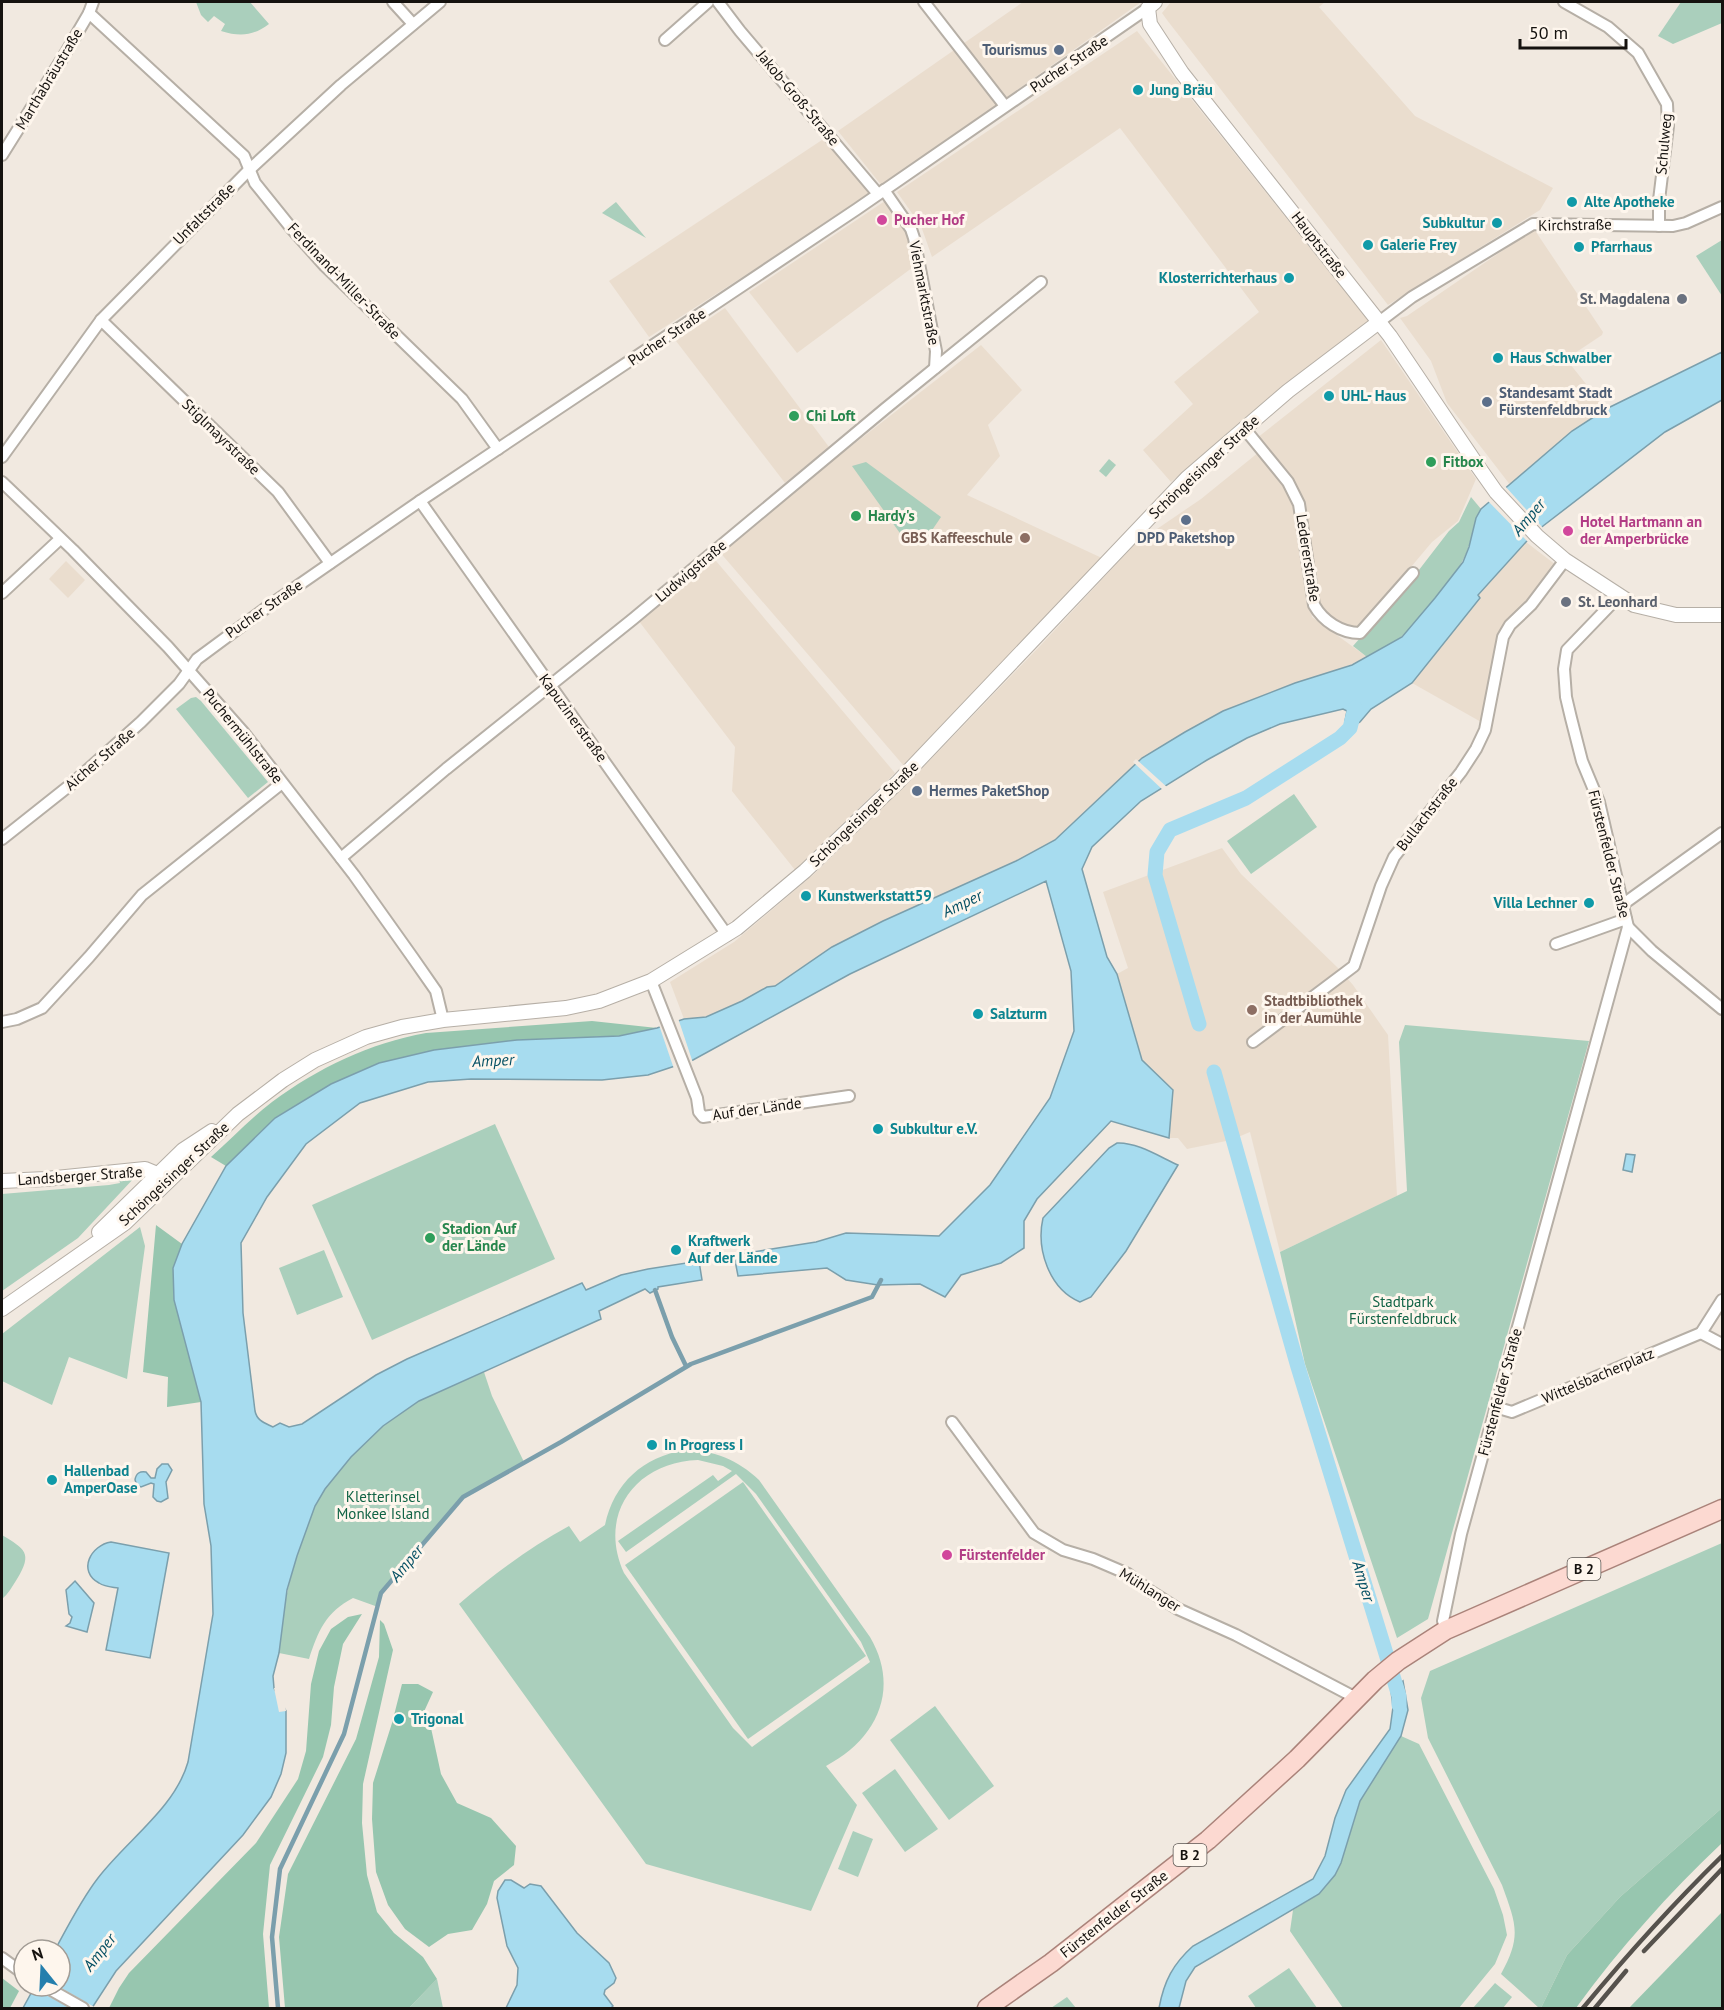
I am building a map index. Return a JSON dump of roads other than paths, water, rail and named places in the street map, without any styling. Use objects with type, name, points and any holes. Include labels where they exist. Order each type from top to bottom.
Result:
[{"type":"main road","name":"B 2","points":[[1446,1630],[1722,1509]]},
{"type":"main road","name":"Fürstenfelder Straße","points":[[987,2008],[1052,1963],[1208,1840],[1297,1759],[1375,1680],[1398,1661],[1446,1630]]},
{"type":"street","name":"Marthabräustraße","points":[[2,155],[89,13],[93,2]]},
{"type":"street","points":[[393,2],[413,24]]},
{"type":"street","name":"Unfaltstraße","points":[[2,457],[101,320],[249,170],[333,92],[440,2]]},
{"type":"street","points":[[665,40],[708,2]]},
{"type":"street","name":"Jakob-Groß-Straße","points":[[718,2],[740,31],[881,192]]},
{"type":"street","points":[[924,2],[1005,106]]},
{"type":"street","name":"Schulweg","points":[[1564,2],[1608,27],[1638,53],[1667,104],[1668,126],[1659,200],[1659,226]]},
{"type":"street","name":"Pucher Straße","points":[[189,670],[205,652],[330,563],[721,301],[1152,5]]},
{"type":"street","name":"Hauptstraße","points":[[1152,5],[1150,24],[1182,73],[1379,322],[1496,492],[1537,536],[1565,560],[1618,597],[1645,609],[1676,615],[1706,617],[1722,615]]},
{"type":"street","name":"Ferdinand-Miller-Straße","points":[[89,13],[244,156],[255,183],[292,229],[325,266],[462,399],[498,449]]},
{"type":"street","name":"Viehmarktstraße","points":[[881,192],[911,229],[914,238],[936,351],[935,369]]},
{"type":"street","name":"Kirchstraße","points":[[1379,322],[1412,297],[1533,224],[1673,226],[1686,223],[1722,207]]},
{"type":"street","name":"Ludwigstraße","points":[[341,858],[1041,282]]},
{"type":"street","name":"Stiglmayrstraße","points":[[101,320],[278,492],[330,563]]},
{"type":"street","name":"Schöngeisinger Straße","points":[[78,1254],[157,1173],[183,1150],[315,1060],[348,1044],[402,1027],[599,1001],[651,981],[727,935],[768,904],[885,795],[1060,613],[1153,512],[1188,478],[1244,428],[1379,322]]},
{"type":"street","name":"Ledererstraße","points":[[1244,428],[1288,482],[1299,504],[1314,605],[1320,616],[1347,633],[1360,633],[1413,573]]},
{"type":"street","name":"Puchermühlstraße","points":[[2,482],[189,670],[244,733],[397,934],[436,991],[443,1020]]},
{"type":"street","name":"Kapuzinerstraße","points":[[420,501],[727,935]]},
{"type":"street","points":[[2,593],[60,539]]},
{"type":"street","name":"Bullachstraße","points":[[1253,1042],[1354,966],[1381,886],[1394,857],[1461,772],[1485,730],[1503,637],[1510,625],[1531,605],[1565,560]]},
{"type":"street","name":"Fürstenfelder Straße","points":[[1446,1630],[1443,1621],[1461,1534],[1627,923],[1599,802],[1582,761],[1571,718],[1566,697],[1564,669],[1567,650],[1618,597]]},
{"type":"street","name":"Aicher Straße","points":[[2,839],[103,757],[179,684],[189,670]]},
{"type":"street","points":[[2,1022],[17,1019],[42,1008],[142,895],[282,783]]},
{"type":"street","points":[[1622,905],[1722,833]]},
{"type":"street","points":[[1556,944],[1627,923],[1652,951],[1722,1009]]},
{"type":"street","name":"Auf der Lände","points":[[651,981],[666,1014],[697,1098],[699,1112],[703,1117],[849,1096]]},
{"type":"street","name":"Schöngeisinger Straße","points":[[2,1309],[124,1223],[238,1114]]},
{"type":"street","name":"Landsberger Straße","points":[[2,1181],[145,1169],[157,1173]]},
{"type":"street","points":[[1722,1300],[1701,1333],[1722,1344]]},
{"type":"street","name":"Wittelsbacherplatz","points":[[1495,1407],[1512,1412],[1701,1333]]},
{"type":"street","name":"Mühlanger","points":[[952,1422],[1034,1533],[1063,1550],[1093,1559],[1128,1574],[1178,1609],[1263,1649],[1356,1698]]},
{"type":"street","points":[[65,1998],[83,2008]]},
{"type":"water","points":[[1722,352],[1722,400],[1665,432],[1543,526],[1478,595],[1480,598],[1412,683],[1371,709],[1360,722],[1350,728],[1345,721],[1347,711],[1343,709],[1280,724],[1247,738],[1141,801],[1092,847],[1082,869],[1107,957],[1117,974],[1142,1060],[1173,1090],[1169,1138],[1111,1121],[1037,1199],[1024,1221],[1024,1248],[1001,1263],[961,1275],[945,1297],[920,1284],[878,1285],[846,1280],[827,1268],[738,1276],[734,1255],[816,1242],[846,1233],[939,1236],[990,1185],[1050,1098],[1074,1031],[1071,971],[1046,881],[850,974],[693,1060],[648,1075],[602,1080],[471,1079],[428,1082],[360,1103],[306,1144],[267,1197],[241,1243],[243,1313],[255,1411],[259,1419],[273,1427],[280,1423],[289,1427],[302,1424],[376,1375],[407,1359],[582,1283],[586,1290],[621,1275],[699,1261],[702,1280],[658,1287],[650,1293],[645,1289],[599,1311],[601,1319],[419,1401],[383,1426],[351,1457],[325,1489],[315,1506],[287,1590],[279,1653],[273,1676],[274,1688],[286,1711],[286,1753],[281,1774],[271,1797],[243,1835],[116,1971],[92,2008],[23,2008],[28,1998],[72,1998],[72,1938],[61,1938],[98,1878],[173,1794],[188,1762],[213,1614],[211,1546],[204,1504],[201,1402],[174,1300],[173,1268],[182,1244],[226,1166],[275,1118],[331,1084],[379,1063],[434,1050],[517,1040],[619,1036],[657,1028],[684,1019],[706,1017],[767,987],[775,986],[832,947],[883,921],[1016,861],[1055,840],[1142,758],[1185,732],[1223,711],[1295,683],[1352,665],[1402,637],[1463,562],[1476,518],[1481,509],[1572,431],[1606,409]]},
{"type":"water","points":[[1117,1143],[1140,1147],[1178,1165],[1126,1251],[1091,1297],[1080,1302],[1060,1288],[1047,1267],[1041,1242],[1043,1218],[1109,1148]]},
{"type":"water","points":[[1626,1154],[1635,1155],[1632,1172],[1623,1170]]},
{"type":"water","points":[[162,1464],[168,1464],[172,1470],[166,1482],[168,1498],[161,1502],[153,1497],[154,1484],[141,1487],[135,1480],[137,1474],[142,1472],[155,1478],[157,1469]]},
{"type":"water","points":[[111,1542],[169,1553],[150,1658],[106,1650],[118,1588],[106,1586],[92,1578],[88,1566],[93,1553],[104,1544]]},
{"type":"water","points":[[75,1581],[94,1603],[87,1632],[66,1626],[72,1617],[69,1614],[66,1590]]},
{"type":"water","points":[[1403,1681],[1408,1710],[1401,1736],[1360,1801],[1341,1863],[1335,1875],[1319,1894],[1195,1967],[1186,1981],[1179,2008],[1159,2008],[1170,1974],[1193,1946],[1313,1879],[1325,1856],[1335,1818],[1346,1790],[1390,1729],[1393,1707],[1391,1691]]},
{"type":"water","points":[[505,1880],[511,1880],[524,1888],[530,1884],[541,1886],[577,1933],[609,1963],[616,1978],[604,1994],[613,2006],[611,2008],[506,2008],[517,1985],[518,1968],[507,1946],[497,1898],[498,1891]]},
{"type":"waterway","name":"Amper","points":[[1199,1024],[1155,875],[1157,852],[1170,830],[1246,798],[1340,738],[1350,728],[1355,708]]},
{"type":"waterway","name":"Amper","points":[[1214,1072],[1298,1367],[1399,1696],[1399,1705]]},
{"type":"waterway","name":"Amper","points":[[278,2008],[272,1937],[280,1869],[344,1734],[381,1593],[463,1497],[561,1442],[691,1364],[872,1297],[881,1280]]},
{"type":"waterway","points":[[655,1290],[672,1337],[686,1366]]},
{"type":"railway","points":[[1583,2008],[1651,1930],[1722,1856]]},
{"type":"railway","points":[[1644,1951],[1722,1869]]},
{"type":"railway","points":[[1595,2008],[1626,1971]]},
{"type":"place","name":"Tourismus","points":[[1059,50]]},
{"type":"place","name":"Jung Bräu","points":[[1138,90]]},
{"type":"place","name":"Alte Apotheke","points":[[1572,202]]},
{"type":"place","name":"Pucher Hof","points":[[882,220]]},
{"type":"place","name":"Subkultur","points":[[1497,223]]},
{"type":"place","name":"Galerie Frey","points":[[1368,245]]},
{"type":"place","name":"Pfarrhaus","points":[[1579,247]]},
{"type":"place","name":"Klosterrichterhaus","points":[[1289,278]]},
{"type":"place","name":"St. Magdalena","points":[[1682,299]]},
{"type":"place","name":"Haus Schwalber","points":[[1498,358]]},
{"type":"place","name":"UHL- Haus","points":[[1329,396]]},
{"type":"place","name":"Standesamt Stadt Fürstenfeldbruck","points":[[1487,402]]},
{"type":"place","name":"Chi Loft","points":[[794,416]]},
{"type":"place","name":"Fitbox","points":[[1431,462]]},
{"type":"place","name":"Hardy's","points":[[856,516]]},
{"type":"place","name":"DPD Paketshop","points":[[1186,520]]},
{"type":"place","name":"Hotel Hartmann an der Amperbrücke","points":[[1568,531]]},
{"type":"place","name":"GBS Kaffeeschule","points":[[1025,538]]},
{"type":"place","name":"St. Leonhard","points":[[1566,602]]},
{"type":"place","name":"Hermes PaketShop","points":[[917,791]]},
{"type":"place","name":"Kunstwerkstatt59","points":[[806,896]]},
{"type":"place","name":"Villa Lechner","points":[[1589,903]]},
{"type":"place","name":"Stadtbibliothek in der Aumühle","points":[[1252,1010]]},
{"type":"place","name":"Salzturm","points":[[978,1014]]},
{"type":"place","name":"Subkultur e.V.","points":[[878,1129]]},
{"type":"place","name":"Stadion Auf der Lände","points":[[430,1238]]},
{"type":"place","name":"Kraftwerk Auf der Lände","points":[[676,1250]]},
{"type":"place","name":"In Progress I","points":[[652,1445]]},
{"type":"place","name":"Hallenbad AmperOase","points":[[52,1480]]},
{"type":"place","name":"Fürstenfelder","points":[[947,1555]]},
{"type":"place","name":"Trigonal","points":[[399,1719]]},
{"type":"park label","name":"Stadtpark Fürstenfeldbruck","points":[[1403,1310]]},
{"type":"park label","name":"Kletterinsel Monkee Island","points":[[383,1506]]}]
